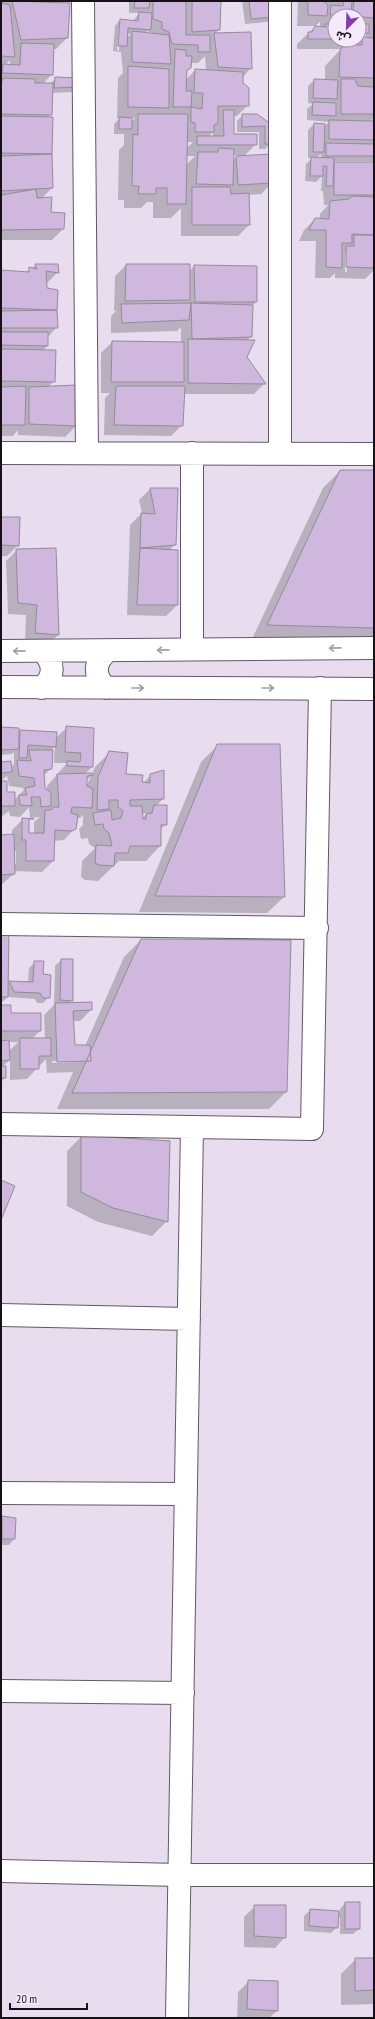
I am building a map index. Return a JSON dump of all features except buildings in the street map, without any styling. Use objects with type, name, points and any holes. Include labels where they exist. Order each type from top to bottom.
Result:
[{"type":"street","points":[[83,1],[87,453]]},
{"type":"street","points":[[280,1],[280,454]]},
{"type":"street","points":[[1,453],[374,454]]},
{"type":"street","points":[[192,453],[192,649]]},
{"type":"street","points":[[1,651],[374,648]]},
{"type":"street","points":[[42,651],[49,657],[52,670],[48,682],[42,688]]},
{"type":"street","points":[[106,688],[99,682],[96,673],[96,664],[101,656],[108,651]]},
{"type":"street","points":[[1,687],[374,688]]},
{"type":"street","points":[[1,1124],[312,1129],[317,928],[320,688]]},
{"type":"street","points":[[1,924],[317,928]]},
{"type":"street","points":[[178,2018],[192,1127]]},
{"type":"street","points":[[1,1315],[188,1318]]},
{"type":"street","points":[[1,1493],[186,1494]]},
{"type":"street","points":[[1,1692],[183,1693]]},
{"type":"street","points":[[1,1871],[180,1875],[374,1874]]}]
